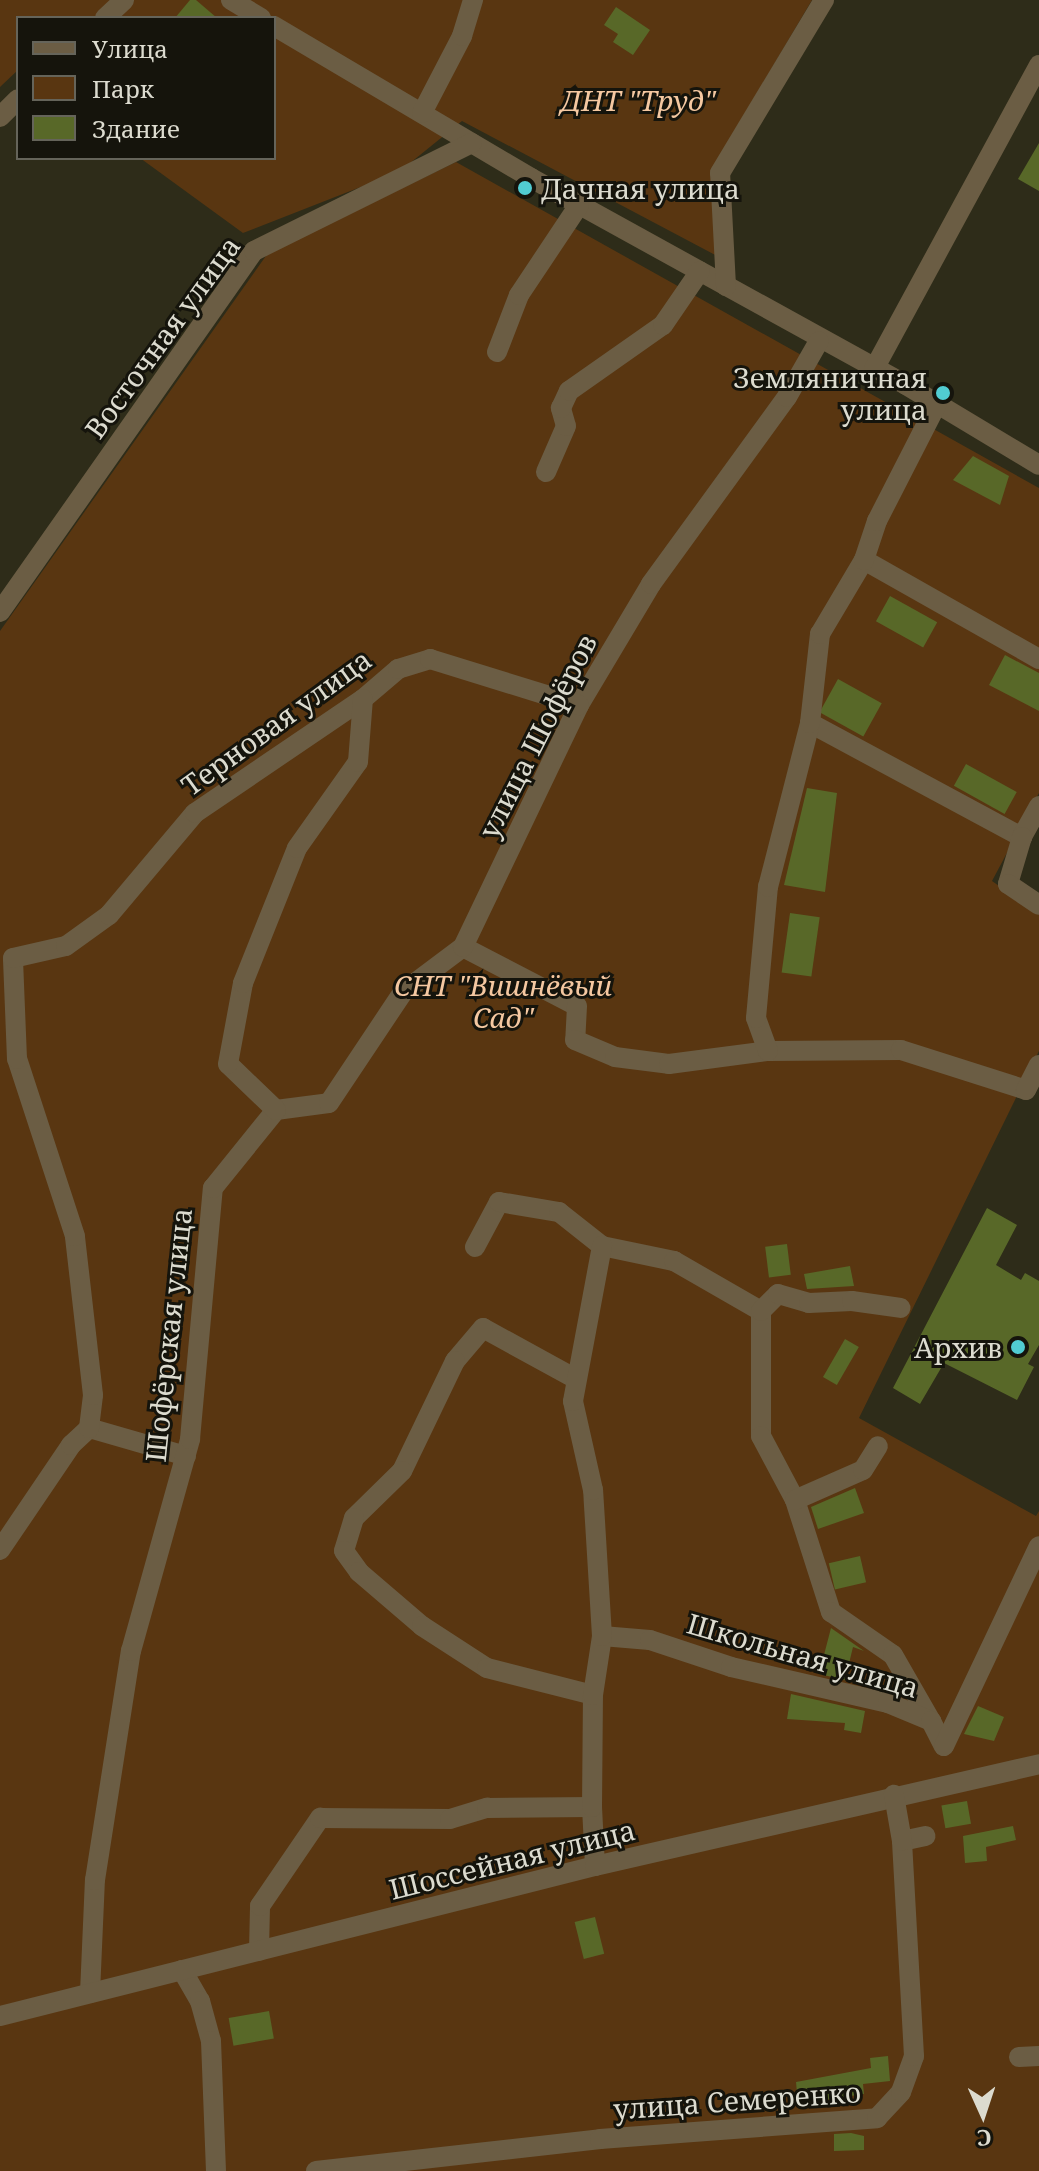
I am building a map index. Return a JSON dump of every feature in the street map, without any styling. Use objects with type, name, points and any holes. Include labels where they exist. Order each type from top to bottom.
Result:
[{"type":"street","points":[[107,16],[124,0]]},
{"type":"street","points":[[231,0],[258,16]]},
{"type":"street","points":[[422,113],[462,36],[473,0]]},
{"type":"street","points":[[726,286],[720,173],[824,0]]},
{"type":"street","points":[[276,27],[579,205],[937,404],[1039,465]]},
{"type":"street","points":[[874,369],[1039,65]]},
{"type":"street","points":[[0,117],[16,101]]},
{"type":"street","name":"Восточная улица","points":[[0,612],[254,251],[472,143]]},
{"type":"street","points":[[497,352],[519,295],[579,205]]},
{"type":"street","points":[[546,472],[566,426],[561,408],[569,391],[663,325],[700,271]]},
{"type":"street","name":"улица Шофёров","points":[[276,1110],[329,1103],[403,992],[463,947],[579,705],[651,584],[787,397],[819,341]]},
{"type":"street","points":[[768,1051],[756,1018],[768,887],[810,723],[820,634],[864,560],[877,521],[937,404]]},
{"type":"street","points":[[864,560],[1039,659]]},
{"type":"street","name":"Терновая улица","points":[[89,1428],[93,1395],[75,1236],[17,1059],[6,959],[66,946],[109,915],[195,813],[363,699],[398,669],[430,659],[579,705]]},
{"type":"street","points":[[276,1110],[228,1064],[243,983],[297,848],[358,762],[363,699]]},
{"type":"street","points":[[810,723],[1022,837]]},
{"type":"street","points":[[1039,806],[1022,837],[1008,884],[1039,905]]},
{"type":"street","points":[[463,947],[577,1006],[575,1040],[615,1057],[669,1064],[768,1051],[901,1050],[1026,1090],[1039,1065]]},
{"type":"street","name":"Шофёрская улица","points":[[90,1993],[95,1880],[131,1651],[186,1456],[213,1188],[276,1110]]},
{"type":"street","points":[[475,1247],[499,1202],[559,1212],[602,1246],[674,1261],[761,1311]]},
{"type":"street","points":[[595,1866],[593,1695],[602,1636],[593,1490],[573,1401],[602,1246]]},
{"type":"street","points":[[901,1308],[852,1301],[809,1303],[778,1294],[761,1311],[761,1436],[795,1500],[831,1612],[893,1655],[931,1721]]},
{"type":"street","points":[[576,1379],[483,1328],[455,1361],[402,1471],[354,1518],[344,1551],[359,1572],[422,1626],[487,1668],[593,1695]]},
{"type":"street","points":[[0,1550],[71,1445],[89,1428],[186,1456]]},
{"type":"street","points":[[795,1500],[863,1470],[878,1446]]},
{"type":"street","points":[[946,1783],[944,1746],[1039,1546]]},
{"type":"street","name":"Школьная улица","points":[[602,1636],[650,1640],[731,1667],[888,1703],[931,1721],[944,1746]]},
{"type":"street","name":"Шоссейная улица","points":[[0,2016],[595,1866],[1039,1764]]},
{"type":"street","name":"улица Семеренко","points":[[316,2171],[600,2139],[877,2118],[901,2092],[914,2056],[902,1841],[894,1795]]},
{"type":"street","points":[[259,1951],[260,1906],[320,1818],[450,1819],[487,1808],[592,1807]]},
{"type":"street","points":[[902,1841],[925,1836]]},
{"type":"street","points":[[182,1970],[200,2001],[211,2041],[216,2171]]},
{"type":"green space","name":"ДНТ \"Труд\"","points":[[0,0],[812,0],[714,166],[719,257],[462,121],[399,172],[243,233],[143,160],[276,160],[276,16],[16,16],[16,72],[0,87]]},
{"type":"green space","name":"СНТ \"Вишнёвый Сад\"","points":[[456,162],[1039,488],[1039,793],[992,881],[1039,914],[1039,1051],[859,1418],[1036,1516],[1039,1511],[1039,2171],[0,2171],[0,631],[268,253]]},
{"type":"building","points":[[190,0],[196,0],[215,16],[177,16]]},
{"type":"building","points":[[616,7],[650,30],[633,55],[613,42],[618,34],[604,25]]},
{"type":"building","points":[[1039,143],[1039,191],[1018,179]]},
{"type":"building","points":[[973,456],[1009,476],[1000,505],[953,480]]},
{"type":"building","points":[[890,596],[937,622],[923,648],[876,621]]},
{"type":"building","points":[[1005,655],[1039,673],[1039,711],[989,685]]},
{"type":"building","points":[[838,679],[882,703],[863,736],[820,712]]},
{"type":"building","points":[[966,764],[1017,792],[1005,814],[954,786]]},
{"type":"building","points":[[807,788],[837,793],[825,892],[784,885]]},
{"type":"building","points":[[790,913],[820,917],[811,977],[782,972]]},
{"type":"building","points":[[987,1208],[1017,1225],[996,1265],[1021,1280],[1025,1273],[1039,1281],[1039,1345],[1028,1364],[1034,1367],[1017,1400],[944,1363],[920,1404],[893,1388]]},
{"type":"building","points":[[787,1244],[791,1275],[769,1277],[765,1247]]},
{"type":"building","points":[[850,1266],[854,1286],[807,1289],[804,1274]]},
{"type":"building","points":[[845,1339],[859,1347],[837,1385],[823,1377]]},
{"type":"building","points":[[855,1488],[864,1513],[818,1529],[811,1507]]},
{"type":"building","points":[[860,1556],[866,1582],[835,1590],[829,1563]]},
{"type":"building","points":[[831,1628],[864,1651],[853,1647],[845,1680],[819,1674]]},
{"type":"building","points":[[791,1694],[865,1711],[861,1733],[844,1730],[845,1723],[787,1719]]},
{"type":"building","points":[[978,1706],[1004,1717],[994,1741],[964,1734]]},
{"type":"building","points":[[967,1801],[971,1824],[945,1828],[941,1806]]},
{"type":"building","points":[[1013,1826],[1016,1840],[986,1847],[987,1861],[965,1863],[963,1836]]},
{"type":"building","points":[[595,1917],[604,1954],[584,1959],[575,1922]]},
{"type":"building","points":[[269,2011],[274,2039],[233,2046],[229,2018]]},
{"type":"building","points":[[888,2056],[890,2081],[863,2084],[864,2094],[798,2104],[796,2082],[871,2068],[870,2058]]},
{"type":"building","points":[[834,2134],[864,2136],[864,2150],[834,2151]]},
{"type":"place","name":"Дачная улица","points":[[525,188]]},
{"type":"place","name":"Земляничная улица","points":[[943,393]]},
{"type":"place","name":"Архив","points":[[1018,1347]]}]
